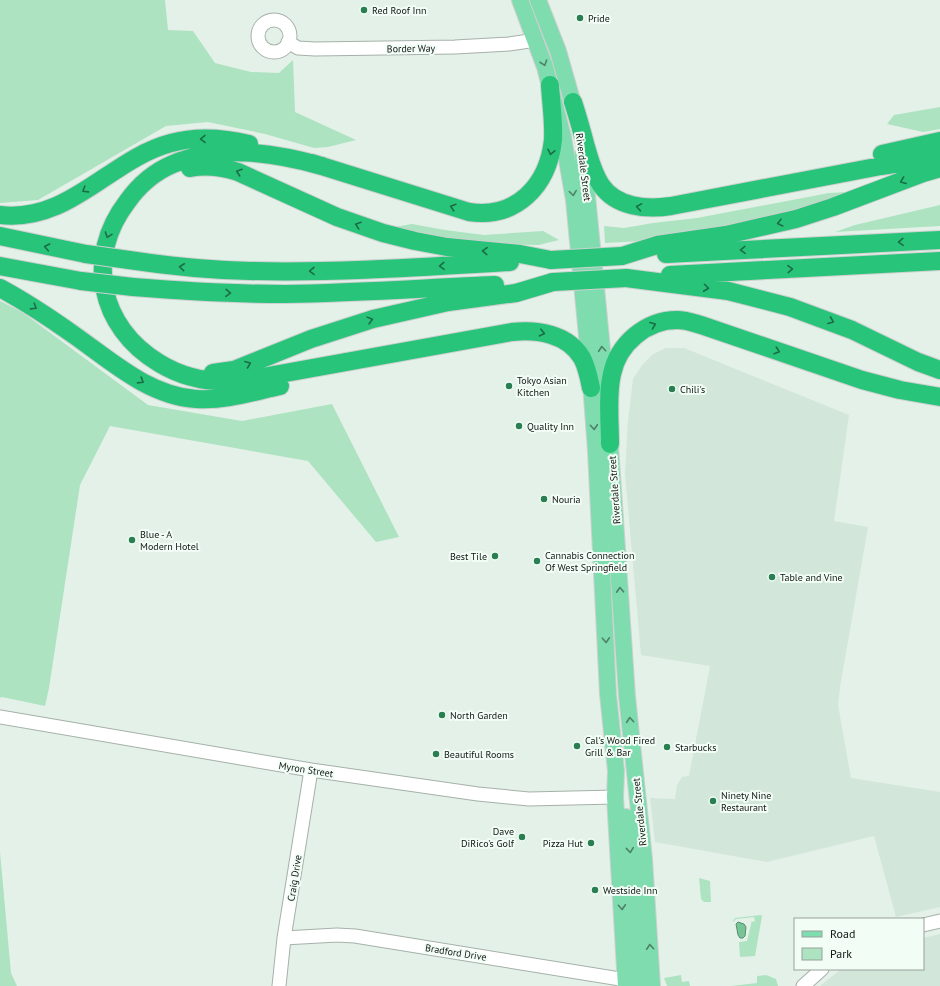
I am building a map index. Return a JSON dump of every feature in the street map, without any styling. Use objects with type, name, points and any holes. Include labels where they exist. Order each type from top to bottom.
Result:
[{"type":"highway","points":[[0,215],[24,215],[51,209],[76,196],[154,149],[184,140],[209,139],[241,143],[322,166],[469,212],[486,213],[502,211],[513,206],[527,196],[538,183],[546,167],[551,151],[553,134],[550,85]]},
{"type":"highway","points":[[573,102],[595,173],[600,184],[616,199],[634,206],[655,208],[677,205],[881,166],[940,157]]},
{"type":"highway","points":[[677,205],[940,141]]},
{"type":"highway","points":[[322,166],[261,154],[234,153],[203,155],[181,161],[158,172],[141,185],[114,221],[106,240],[103,260],[104,286],[109,305],[116,321],[127,336],[144,354],[164,367],[181,374],[200,380],[227,382],[246,380],[520,331],[541,332],[555,336],[569,344],[577,351],[582,357],[591,388]]},
{"type":"highway","points":[[127,202],[148,184],[168,174],[204,166],[219,167],[244,174],[322,211],[357,225],[415,242],[447,247],[520,254],[551,260]]},
{"type":"highway","points":[[622,256],[657,245],[734,234],[796,219],[940,168]]},
{"type":"highway","points":[[0,236],[86,254],[129,260],[216,270],[294,272],[940,240]]},
{"type":"highway","points":[[0,266],[81,281],[133,287],[192,291],[284,294],[553,282],[940,261]]},
{"type":"highway","points":[[626,278],[732,292],[790,307],[852,330],[918,362],[940,370]]},
{"type":"highway","points":[[144,354],[165,365],[183,371],[201,373],[226,372],[357,323],[439,304],[516,293],[553,282]]},
{"type":"highway","points":[[0,288],[45,314],[141,382],[164,392],[195,399],[213,399],[240,395],[504,334]]},
{"type":"highway","points":[[610,444],[610,383],[615,362],[626,344],[636,334],[648,327],[678,320],[696,323],[850,376],[900,390],[940,397]]},
{"type":"highway","points":[[850,376],[887,385],[940,389]]},
{"type":"main road","name":"Riverdale Street","points":[[520,0],[536,40],[550,85],[563,137],[574,200],[591,388],[603,572],[608,694],[616,770],[615,798],[642,984]]},
{"type":"main road","name":"Riverdale Street","points":[[538,0],[558,51],[573,102],[580,134],[586,182],[610,444],[624,659],[644,859],[642,984]]},
{"type":"main road","points":[[616,770],[625,800],[642,984]]},
{"type":"street","name":"Border Way","points":[[288,42],[298,48],[315,49],[455,47],[509,44],[536,40]]},
{"type":"street","name":"Myron Street","points":[[0,717],[311,770],[478,794],[529,799],[615,798]]},
{"type":"street","name":"Craig Drive","points":[[278,986],[284,938],[311,770]]},
{"type":"street","points":[[924,925],[940,921]]},
{"type":"street","name":"Bradford Drive","points":[[284,938],[337,935],[355,936],[642,984]]},
{"type":"street","points":[[803,986],[821,970]]},
{"type":"shaded area","points":[[666,348],[684,348],[849,415],[834,521],[868,527],[838,705],[851,778],[940,792],[940,907],[896,917],[874,836],[767,862],[655,842],[650,798],[675,799],[677,785],[682,777],[689,776],[710,666],[641,655],[625,473],[628,421],[633,379],[642,365],[653,354]]},
{"type":"shaded area","points":[[738,922],[744,924],[746,927],[745,936],[743,938],[740,938],[738,935],[736,924]]},
{"type":"shaded area","points":[[940,934],[940,986],[820,986],[840,970],[924,970],[924,938]]},
{"type":"green space","points":[[0,0],[165,0],[168,30],[193,31],[215,63],[251,72],[279,73],[293,60],[295,112],[356,140],[328,147],[314,148],[265,134],[208,122],[166,126],[38,200],[0,203]]},
{"type":"green space","points":[[940,107],[940,129],[923,132],[887,124],[894,115]]},
{"type":"green space","points":[[848,192],[780,216],[662,240],[605,243],[604,226],[624,228],[697,218],[829,193]]},
{"type":"green space","points":[[940,205],[940,226],[835,232],[855,225]]},
{"type":"green space","points":[[412,224],[484,235],[543,231],[559,240],[539,245],[478,244],[420,234],[395,227]]},
{"type":"green space","points":[[0,301],[22,312],[148,405],[242,421],[332,404],[399,537],[376,542],[308,461],[110,426],[80,485],[45,706],[2,697],[0,698]]},
{"type":"green space","points":[[0,852],[11,973],[17,986],[0,986]]},
{"type":"green space","points":[[699,878],[710,881],[711,902],[704,902],[701,899]]},
{"type":"green space","points":[[761,915],[755,956],[740,957],[739,942],[747,941],[752,920],[752,922],[755,921],[754,917],[736,919],[733,921],[735,918]]},
{"type":"green space","points":[[681,975],[682,982],[689,981],[690,986],[667,986],[664,978]]},
{"type":"green space","points":[[766,975],[776,979],[778,986],[731,986],[757,983],[757,976]]},
{"type":"place","name":"Red Roof Inn","points":[[364,10]]},
{"type":"place","name":"Pride","points":[[580,18]]},
{"type":"place","name":"Tokyo Asian Kitchen","points":[[509,386]]},
{"type":"place","name":"Chili's","points":[[672,389]]},
{"type":"place","name":"Quality Inn","points":[[519,426]]},
{"type":"place","name":"Nouria","points":[[544,499]]},
{"type":"place","name":"Blue - A Modern Hotel","points":[[132,540]]},
{"type":"place","name":"Best Tile","points":[[495,556]]},
{"type":"place","name":"Cannabis Connection Of West Springfield","points":[[537,561]]},
{"type":"place","name":"Table and Vine","points":[[772,577]]},
{"type":"place","name":"North Garden","points":[[442,715]]},
{"type":"place","name":"Cal's Wood Fired Grill & Bar","points":[[577,746]]},
{"type":"place","name":"Starbucks","points":[[667,747]]},
{"type":"place","name":"Beautiful Rooms","points":[[436,754]]},
{"type":"place","name":"Ninety Nine Restaurant","points":[[713,801]]},
{"type":"place","name":"Dave DiRico's Golf","points":[[522,837]]},
{"type":"place","name":"Pizza Hut","points":[[591,843]]},
{"type":"place","name":"Westside Inn","points":[[595,890]]}]
